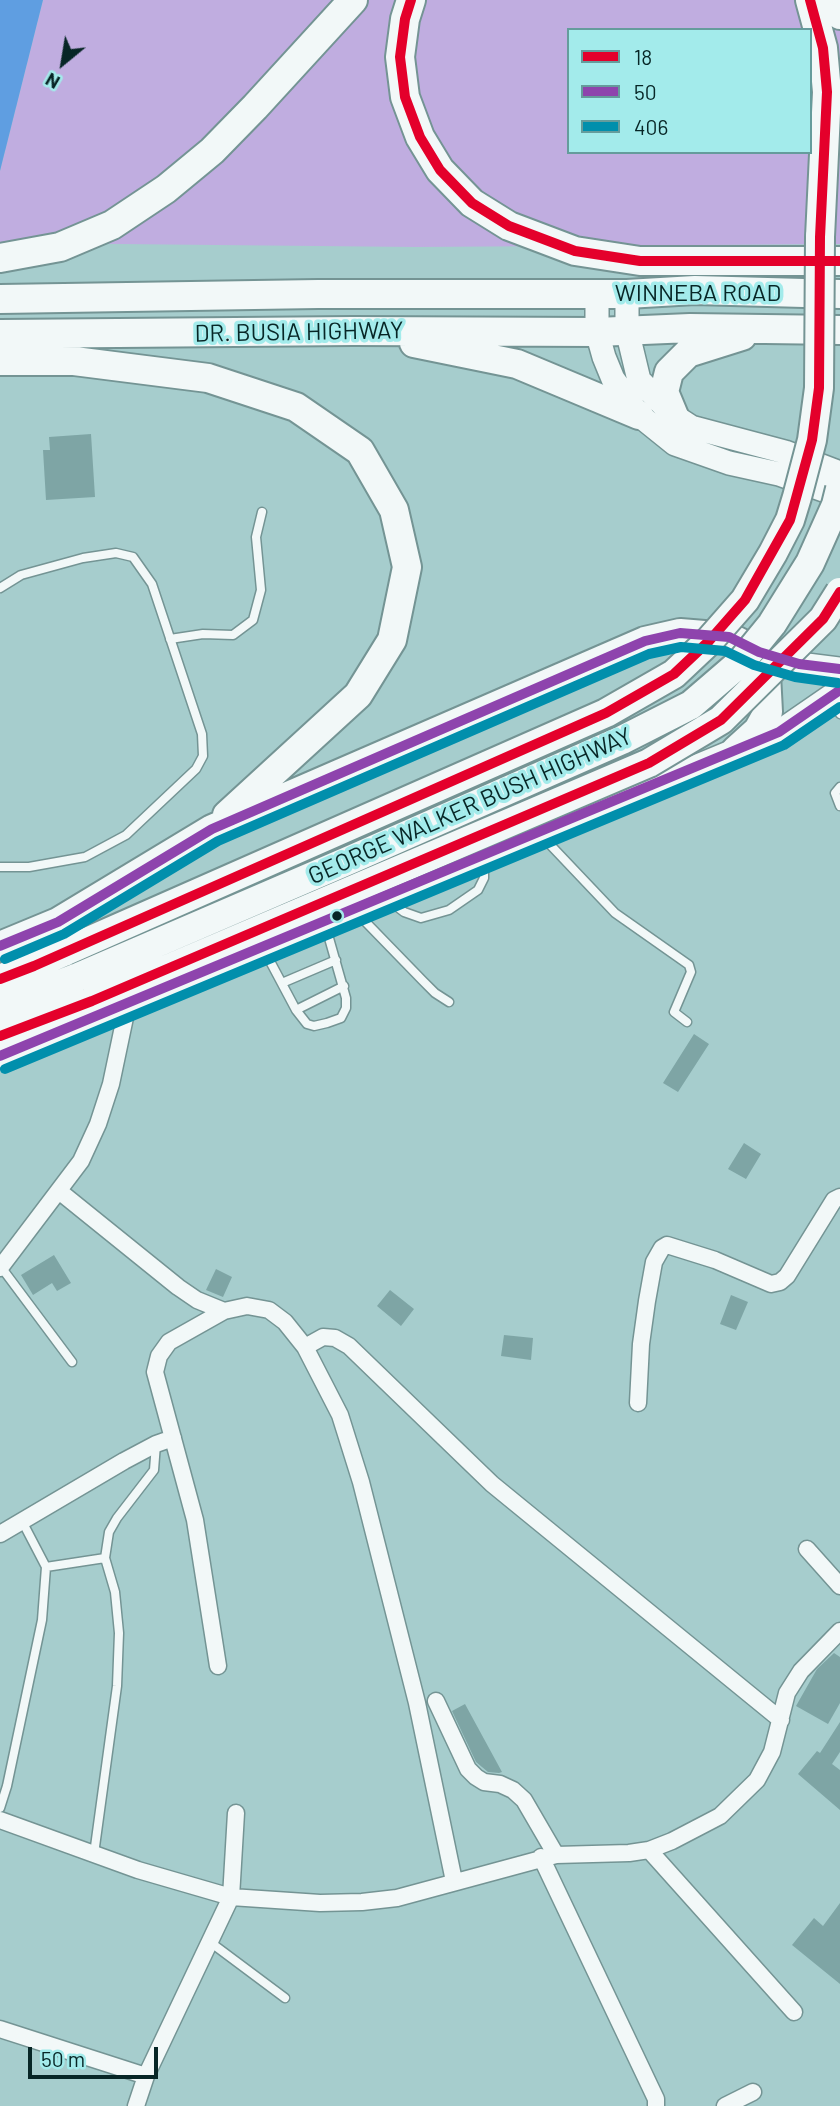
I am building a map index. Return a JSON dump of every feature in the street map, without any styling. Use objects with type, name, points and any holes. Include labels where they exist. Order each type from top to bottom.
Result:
[{"type":"highway","points":[[0,258],[60,247],[112,225],[166,189],[212,151],[300,60],[353,0]]},
{"type":"highway","points":[[411,0],[405,19],[400,57],[405,97],[420,137],[440,170],[472,203],[509,226],[576,251],[640,261],[840,261]]},
{"type":"highway","name":"GEORGE WALKER BUSH HIGHWAY","points":[[0,979],[606,713],[674,674],[709,641],[745,600],[790,520],[812,440],[819,388],[820,237],[827,92],[823,48],[810,0]]},
{"type":"highway","points":[[835,0],[840,15]]},
{"type":"highway","name":"WINNEBA ROAD","points":[[597,293],[695,290],[840,293]]},
{"type":"highway","name":"DR. BUSIA HIGHWAY","points":[[0,299],[597,293]]},
{"type":"highway","name":"WINNEBA ROAD","points":[[597,332],[690,328],[840,330]]},
{"type":"highway","points":[[674,416],[664,393],[669,372],[688,353],[765,329]]},
{"type":"highway","points":[[353,331],[517,364],[639,415]]},
{"type":"highway","name":"DR. BUSIA HIGHWAY","points":[[0,334],[597,332]]},
{"type":"highway","points":[[0,361],[74,361],[208,378],[296,407],[360,451],[394,510],[407,567],[392,640],[359,695],[212,829]]},
{"type":"highway","name":"GEORGE WALKER BUSH HIGHWAY","points":[[0,1007],[85,989],[622,740],[691,705],[741,662],[772,624],[810,563],[836,505],[840,489]]},
{"type":"highway","points":[[0,1036],[85,989],[649,763],[722,720],[823,619],[840,592]]},
{"type":"highway","points":[[0,946],[58,922],[212,829],[645,641],[680,633],[729,637],[759,652],[766,674],[768,712],[758,730],[736,750]]},
{"type":"street","points":[[597,293],[597,332],[604,357],[613,379],[639,415],[675,444],[729,463],[779,474],[840,496]]},
{"type":"street","points":[[627,294],[627,330],[639,380],[674,416],[691,427],[785,452],[840,473]]},
{"type":"street","points":[[759,652],[799,664],[840,668]]},
{"type":"street","name":"GEORGE WALKER BUSH HIGHWAY","points":[[0,1056],[779,732],[837,701]]},
{"type":"street","points":[[1,1267],[81,1161],[98,1124],[111,1084],[128,1003]]},
{"type":"street","points":[[59,1191],[178,1287],[197,1300],[224,1311]]},
{"type":"street","points":[[638,1404],[641,1344],[653,1262],[662,1248],[667,1245],[715,1260],[771,1284],[780,1283],[834,1200],[840,1197]]},
{"type":"street","points":[[218,1666],[195,1520],[155,1372],[159,1356],[169,1342],[224,1311],[247,1306],[269,1310],[285,1322],[305,1347],[340,1415],[361,1482],[417,1703],[454,1881]]},
{"type":"street","points":[[305,1347],[323,1337],[335,1338],[349,1346],[492,1484],[781,1720]]},
{"type":"street","points":[[0,1534],[156,1444],[173,1438]]},
{"type":"street","points":[[807,1549],[840,1586]]},
{"type":"street","points":[[0,1820],[138,1870],[230,1897],[320,1903],[397,1898],[548,1856],[649,1850],[673,1841],[720,1816],[757,1780],[772,1752],[787,1693],[801,1671],[840,1631]]},
{"type":"street","points":[[436,1701],[468,1769],[484,1782],[513,1790],[524,1800],[656,2099],[656,2106]]},
{"type":"street","points":[[136,2106],[146,2076],[230,1897],[236,1813]]},
{"type":"street","points":[[649,1850],[794,2012]]},
{"type":"street","points":[[0,2028],[146,2076]]},
{"type":"street","points":[[725,2106],[753,2092]]},
{"type":"lane","points":[[170,639],[203,634],[233,635],[253,620],[261,590],[256,537],[262,512]]},
{"type":"lane","points":[[0,588],[21,575],[83,558],[116,553],[133,557],[152,584],[202,734],[203,756],[196,768],[126,835],[85,857],[29,867],[0,867]]},
{"type":"lane","points":[[840,787],[835,793],[840,806]]},
{"type":"lane","points":[[538,832],[615,913],[689,965],[691,972],[674,1012],[687,1022]]},
{"type":"lane","points":[[384,896],[404,912],[421,918],[449,910],[478,890],[484,878],[484,855]]},
{"type":"lane","points":[[353,909],[429,987],[449,1002]]},
{"type":"lane","points":[[263,947],[296,1010],[307,1024],[314,1026],[341,1017],[346,1008],[344,986],[324,921]]},
{"type":"lane","points":[[282,983],[336,960]]},
{"type":"lane","points":[[296,1010],[344,986]]},
{"type":"lane","points":[[1,1267],[72,1362]]},
{"type":"lane","points":[[94,1854],[117,1686],[119,1633],[115,1591],[105,1558],[109,1532],[154,1470],[156,1444]]},
{"type":"lane","points":[[0,1808],[42,1620],[46,1567],[22,1521]]},
{"type":"lane","points":[[46,1567],[105,1558]]},
{"type":"lane","points":[[210,1942],[285,1998]]},
{"type":"shaded area","points":[[43,0],[840,0],[840,244],[416,247],[0,244],[0,171]]},
{"type":"water","points":[[0,0],[43,0],[0,171]]},
{"type":"building","points":[[91,434],[95,497],[46,500],[43,450],[50,450],[49,437]]},
{"type":"building","points":[[694,1034],[709,1044],[678,1092],[663,1083]]},
{"type":"building","points":[[744,1143],[761,1154],[746,1179],[728,1169]]},
{"type":"building","points":[[54,1255],[71,1283],[57,1291],[52,1283],[33,1295],[21,1275]]},
{"type":"building","points":[[216,1269],[232,1277],[223,1297],[206,1290]]},
{"type":"building","points":[[390,1290],[414,1309],[401,1326],[377,1306]]},
{"type":"building","points":[[731,1295],[748,1302],[736,1330],[720,1324]]},
{"type":"building","points":[[504,1335],[533,1338],[531,1360],[501,1356]]},
{"type":"building","points":[[834,1653],[840,1657],[840,1703],[828,1724],[796,1706],[817,1669]]},
{"type":"building","points":[[465,1704],[502,1772],[488,1772],[476,1762],[452,1711]]},
{"type":"building","points":[[840,1722],[840,1752],[832,1764],[840,1770],[840,1810],[798,1774],[817,1751],[820,1753]]},
{"type":"building","points":[[840,1903],[840,1984],[792,1945],[814,1918],[823,1926]]},
{"type":"transit line","name":"18","points":[[411,0],[405,19],[400,57],[405,97],[420,137],[440,170],[472,203],[509,226],[575,251],[640,261],[840,261]]},
{"type":"transit line","name":"18","points":[[0,979],[606,713],[674,674],[709,641],[745,600],[790,520],[812,440],[819,388],[820,237],[827,92],[823,48],[810,0]]},
{"type":"transit line","name":"18","points":[[0,1036],[92,1001],[649,763],[721,720],[823,619],[840,592]]},
{"type":"transit line","name":"50","points":[[0,946],[58,922],[212,829],[645,641],[680,633],[729,637],[759,652],[799,664],[840,669]]},
{"type":"transit line","name":"406","points":[[5,959],[64,934],[218,841],[649,654],[681,647],[725,651],[754,665],[795,677],[838,683]]},
{"type":"transit line","name":"50","points":[[0,1056],[779,732],[840,690]]},
{"type":"transit line","name":"406","points":[[5,1069],[784,745],[840,707]]}]
